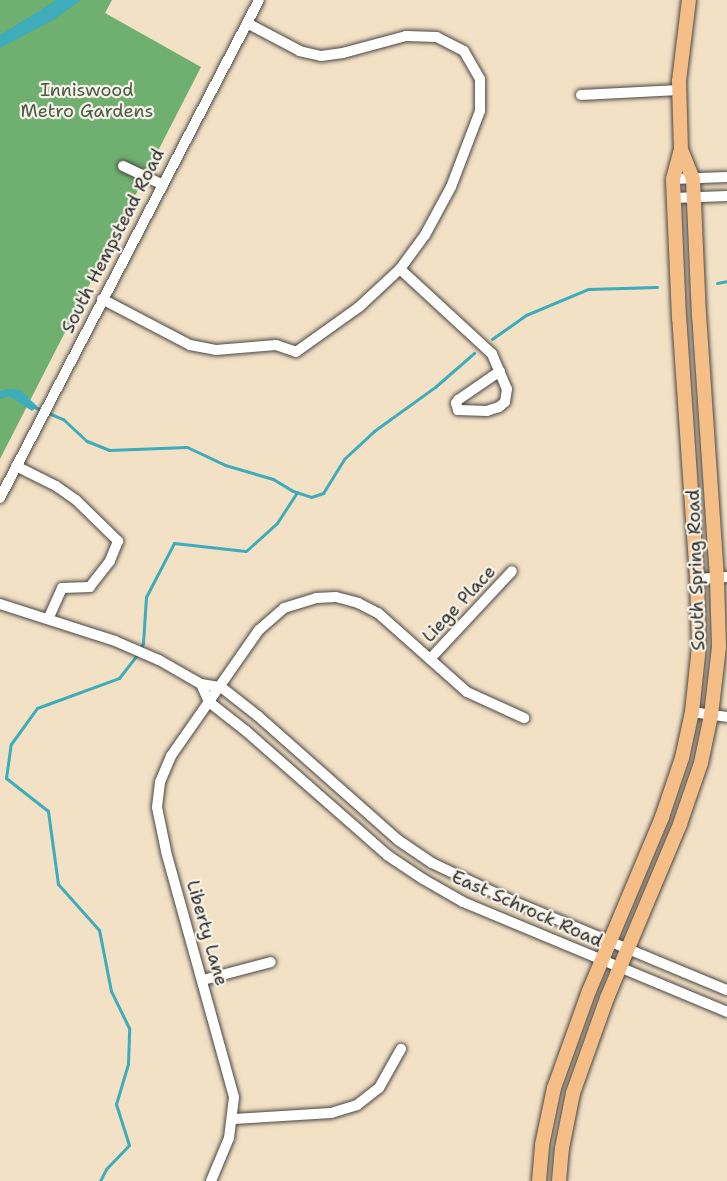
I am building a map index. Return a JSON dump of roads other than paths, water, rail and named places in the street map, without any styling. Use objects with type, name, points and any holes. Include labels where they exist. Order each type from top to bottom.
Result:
[{"type":"main road","name":"South Spring Road","points":[[539,1181],[554,1088],[609,942],[662,817],[682,758],[692,712],[699,646],[698,579],[679,318],[673,179],[681,150],[680,90],[689,0]]},
{"type":"main road","name":"South Spring Road","points":[[559,1181],[562,1148],[573,1093],[627,950],[680,824],[701,763],[711,715],[719,647],[722,578],[699,317],[693,179],[681,150]]},
{"type":"street","name":"South Hempstead Road","points":[[0,498],[161,184],[259,0]]},
{"type":"street","points":[[102,299],[190,345],[216,350],[276,345],[296,352],[359,307],[400,269],[426,236],[451,187],[480,111],[480,79],[464,51],[437,36],[406,36],[343,53],[321,56],[300,51],[247,23]]},
{"type":"street","points":[[581,96],[680,90]]},
{"type":"street","points":[[123,166],[161,184]]},
{"type":"street","points":[[673,179],[727,177]]},
{"type":"street","points":[[674,198],[727,196]]},
{"type":"street","points":[[400,269],[492,354],[500,371],[507,396],[500,407],[487,411],[458,410],[456,403],[458,400],[500,371]]},
{"type":"street","points":[[16,466],[56,486],[76,500],[118,541],[110,561],[90,587],[62,588],[48,619]]},
{"type":"street","name":"Liege Place","points":[[430,660],[512,571]]},
{"type":"street","points":[[698,579],[722,578]]},
{"type":"street","name":"Liberty Lane","points":[[211,1181],[229,1138],[234,1119],[234,1097],[166,851],[157,807],[160,782],[171,756],[259,630],[270,618],[284,608],[316,598],[336,597],[358,603],[378,614],[467,692],[524,718]]},
{"type":"street","points":[[0,604],[115,641],[159,660],[201,684],[221,687]]},
{"type":"street","name":"East Schrock Road","points":[[201,684],[209,702],[246,731],[387,855],[423,879],[463,902],[727,1012]]},
{"type":"street","name":"East Schrock Road","points":[[221,687],[266,723],[398,840],[432,863],[472,883],[627,950],[727,990]]},
{"type":"street","points":[[692,712],[727,717]]},
{"type":"street","points":[[203,980],[271,962]]},
{"type":"street","points":[[234,1119],[331,1113],[357,1105],[380,1088],[401,1049]]},
{"type":"water","points":[[57,0],[81,0],[53,20],[0,48],[0,35]]},
{"type":"water","points":[[20,390],[37,406],[32,411],[9,396],[0,399],[0,391]]},
{"type":"waterway","points":[[717,283],[727,281]]},
{"type":"waterway","points":[[492,339],[526,315],[588,289],[657,287]]},
{"type":"waterway","points":[[32,406],[63,419],[87,441],[109,450],[187,447],[225,465],[273,479],[293,491],[311,497],[323,493],[344,459],[374,431],[435,387],[474,353]]},
{"type":"waterway","points":[[140,649],[143,643],[146,597],[174,543],[246,551],[277,523],[297,492]]},
{"type":"waterway","points":[[100,1181],[106,1169],[129,1145],[116,1104],[128,1064],[129,1028],[111,991],[99,930],[58,884],[48,811],[6,778],[11,744],[37,708],[119,678],[137,655]]},
{"type":"park label","name":"Inniswood Metro Gardens","points":[[87,101]]}]
